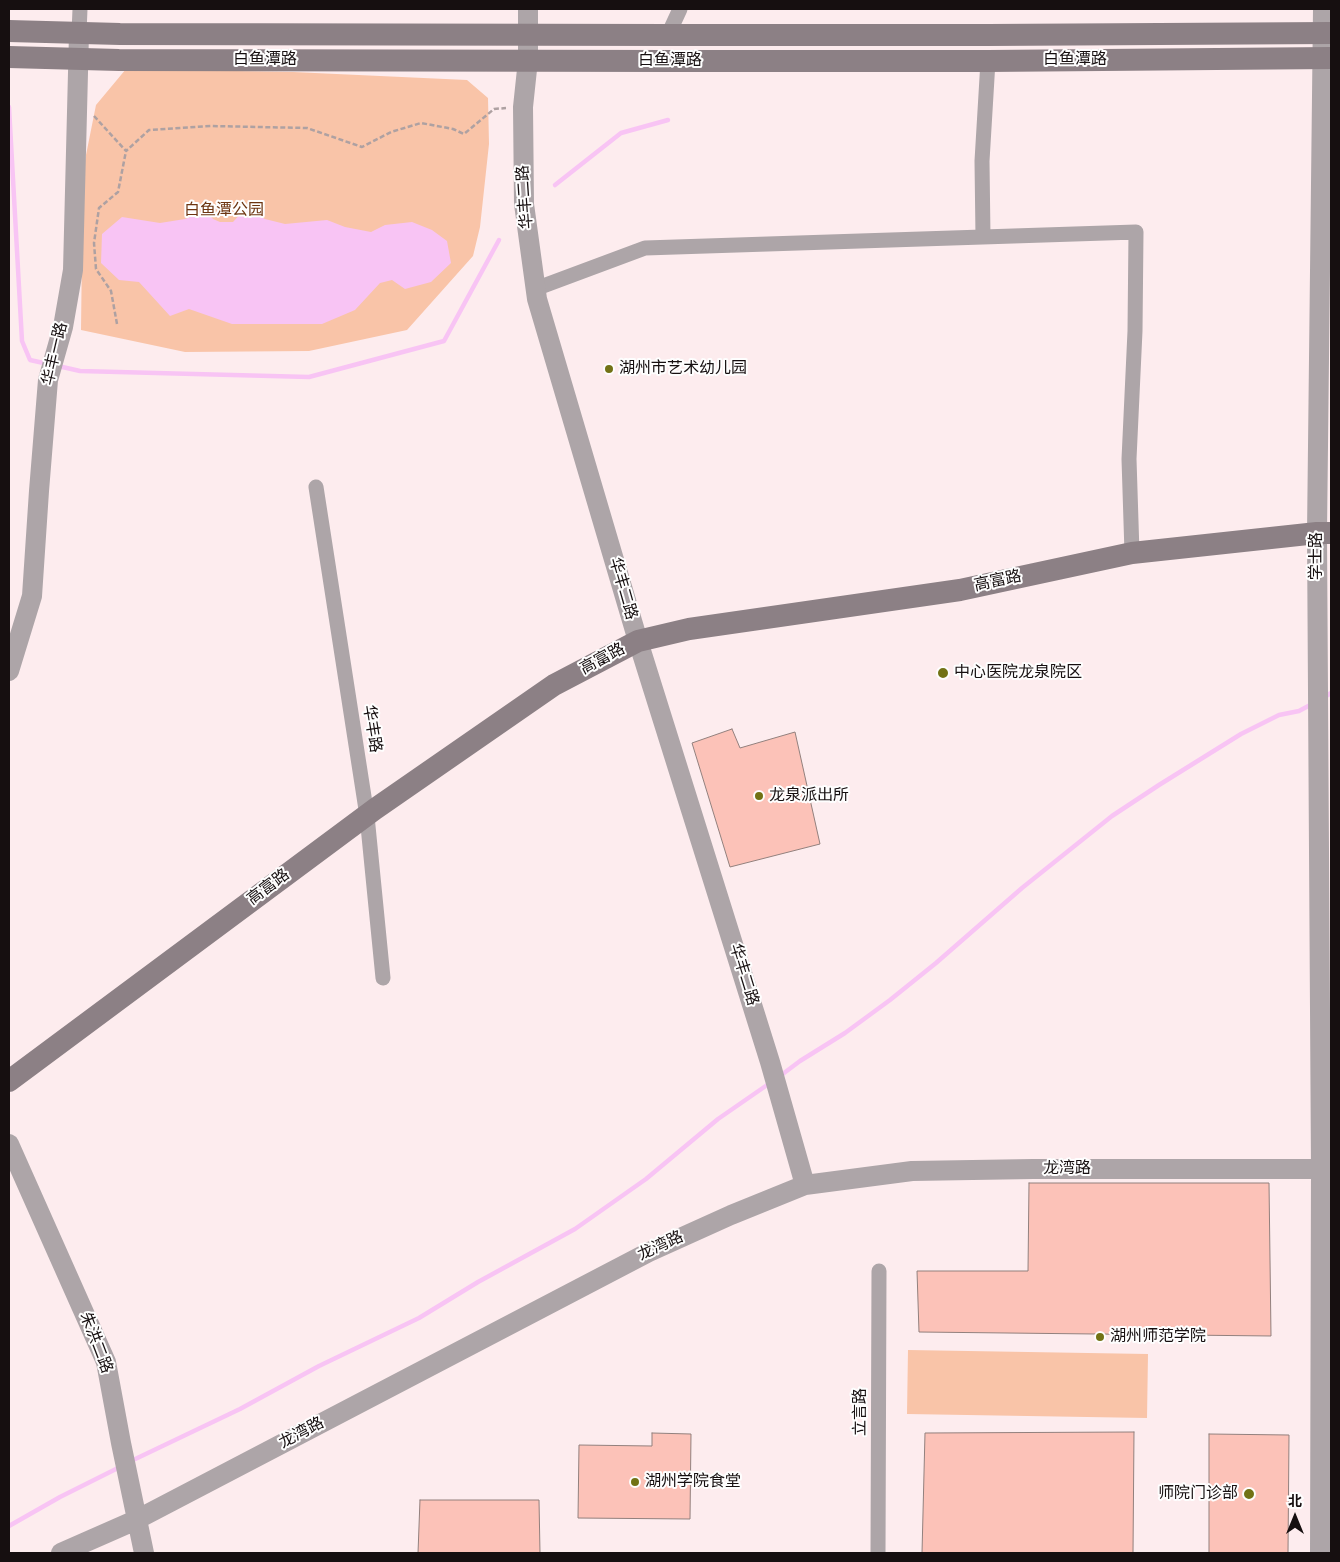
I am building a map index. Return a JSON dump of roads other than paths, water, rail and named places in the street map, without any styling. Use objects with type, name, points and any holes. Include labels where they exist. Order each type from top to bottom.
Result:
[{"type":"main road","name":"白鱼潭路","points":[[9,31],[79,33],[668,35],[1327,33]]},
{"type":"main road","name":"白鱼潭路","points":[[9,57],[78,59],[988,61],[1328,58]]},
{"type":"main road","name":"高富路","points":[[9,1081],[367,816],[554,686],[638,641],[690,629],[960,590],[1132,553],[1324,533]]},
{"type":"street","points":[[79,33],[80,9]]},
{"type":"street","name":"华丰二路","points":[[528,9],[528,60],[523,107],[524,204],[537,299],[638,641],[770,1062],[805,1185]]},
{"type":"street","points":[[668,35],[680,9]]},
{"type":"street","name":"学士路","points":[[1320,1553],[1321,1170],[1318,670],[1324,533],[1328,58],[1327,33],[1323,9]]},
{"type":"street","name":"华丰一路","points":[[9,671],[32,596],[48,380],[63,327],[73,270],[79,33]]},
{"type":"street","points":[[983,237],[982,161],[988,61]]},
{"type":"street","points":[[535,289],[645,248],[1136,232],[1135,331],[1129,459],[1132,553]]},
{"type":"street","name":"华丰路","points":[[316,487],[367,816],[383,978]]},
{"type":"street","name":"朱洪二路","points":[[9,1144],[106,1362],[120,1443],[144,1553]]},
{"type":"street","name":"龙湾路","points":[[61,1553],[136,1520],[649,1252],[731,1215],[805,1185],[912,1171],[1033,1169],[1321,1170]]},
{"type":"street","name":"立言路","points":[[878,1553],[879,1271]]},
{"type":"waterway","points":[[9,107],[22,341],[30,360],[48,364]]},
{"type":"waterway","points":[[555,185],[621,133],[668,120]]},
{"type":"waterway","points":[[58,366],[80,371],[309,377],[444,341],[499,240]]},
{"type":"waterway","points":[[1323,698],[1331,693]]},
{"type":"waterway","points":[[780,1076],[845,1033],[890,1000],[936,963],[1022,888],[1112,816],[1241,734],[1279,715],[1299,711],[1312,704]]},
{"type":"waterway","points":[[129,1462],[240,1409],[319,1366],[419,1318],[478,1282],[575,1229],[646,1179],[718,1119],[770,1083]]},
{"type":"waterway","points":[[9,1526],[60,1497],[120,1467]]},
{"type":"place","name":"湖州市艺术幼儿园","points":[[609,369]]},
{"type":"place","name":"中心医院龙泉院区","points":[[943,673]]},
{"type":"place","name":"龙泉派出所","points":[[759,796]]},
{"type":"place","name":"湖州师范学院","points":[[1100,1337]]},
{"type":"place","name":"湖州学院食堂","points":[[635,1482]]},
{"type":"place","name":"师院门诊部","points":[[1249,1494]]},
{"type":"park label","name":"白鱼潭公园","points":[[224,211]]}]
